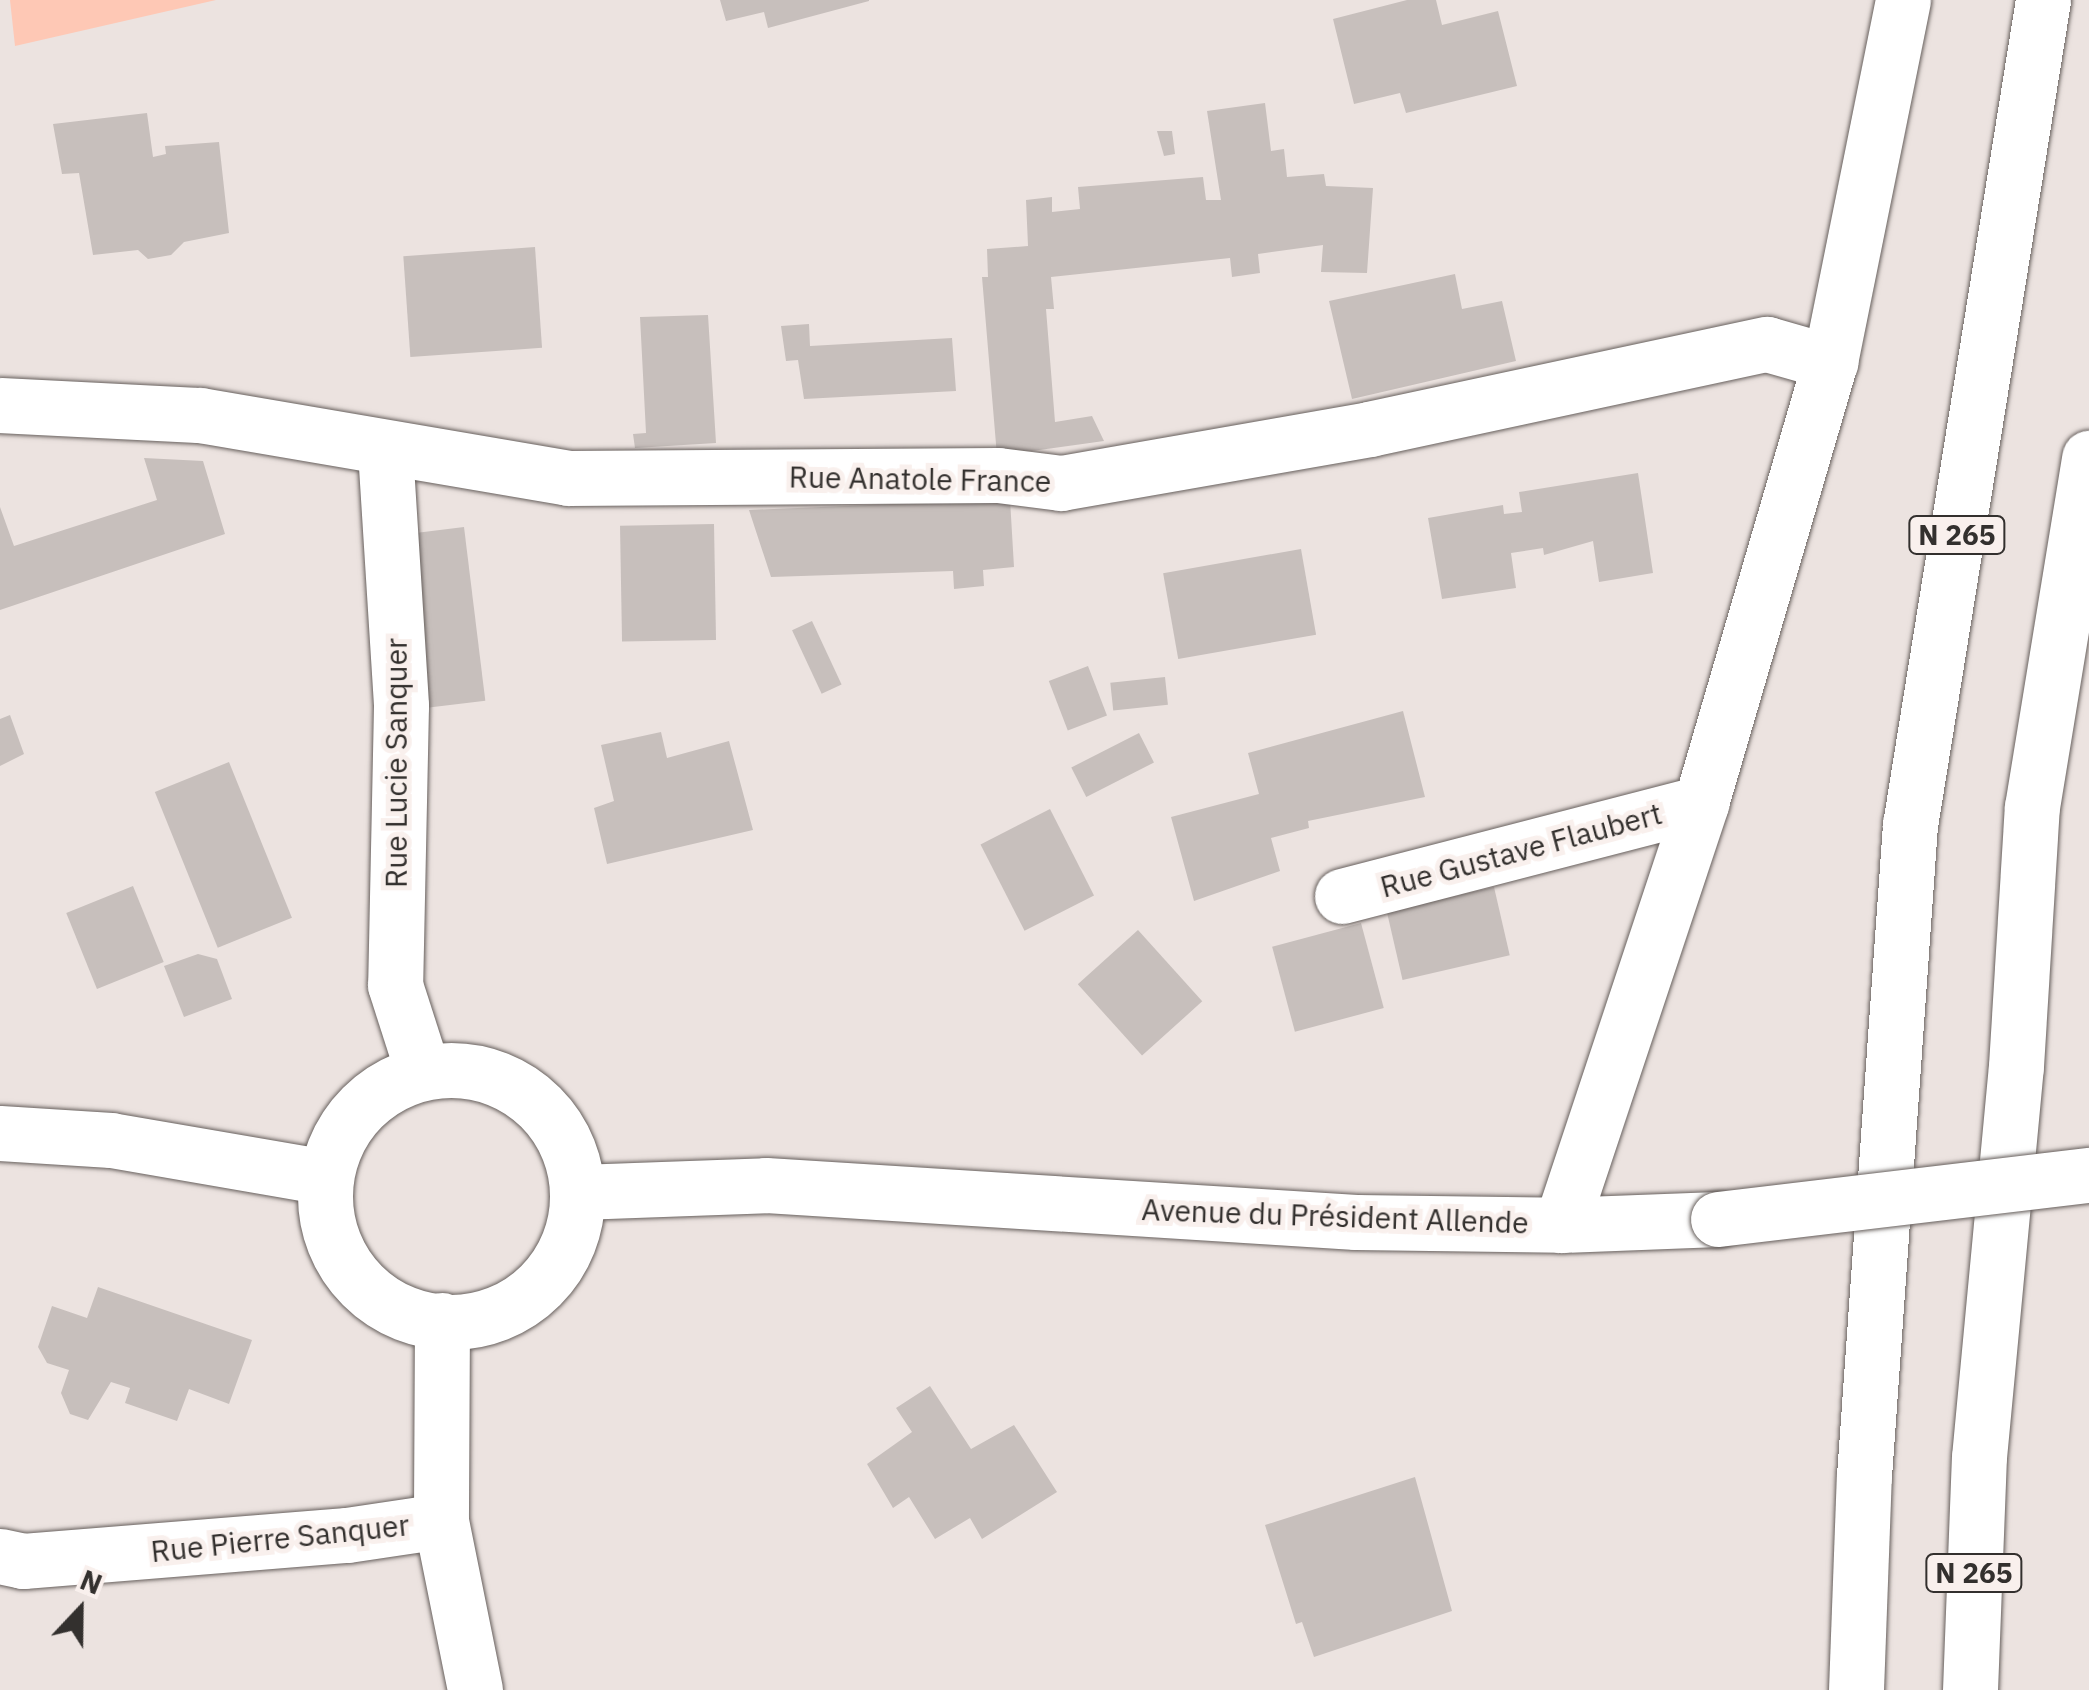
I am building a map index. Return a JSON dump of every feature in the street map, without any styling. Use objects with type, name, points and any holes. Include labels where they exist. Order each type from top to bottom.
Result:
[{"type":"main road","points":[[1560,1226],[1701,803],[1830,362],[1903,0]]},
{"type":"main road","name":"N 265","points":[[1856,1690],[1864,1476],[1910,825],[2043,0]]},
{"type":"main road","name":"Rue Anatole France","points":[[0,405],[200,415],[385,450],[568,478],[998,475],[1061,483],[1369,429],[1767,344],[1830,362]]},
{"type":"main road","name":"Rue Lucie Sanquer","points":[[385,450],[401,706],[395,985],[422,1072]]},
{"type":"main road","name":"N 265","points":[[1970,1690],[1978,1457],[2016,1066],[2032,807],[2089,458]]},
{"type":"main road","name":"Rue Gustave Flaubert","points":[[1342,896],[1701,803]]},
{"type":"main road","points":[[466,1070],[510,1084],[534,1102],[570,1148],[578,1192],[574,1231],[558,1266],[533,1295],[499,1315],[461,1324],[404,1316],[357,1284],[329,1233],[325,1177],[342,1129],[376,1092],[422,1072],[466,1070]]},
{"type":"main road","points":[[0,1133],[111,1140],[325,1177]]},
{"type":"main road","name":"Avenue du Président Allende","points":[[578,1192],[766,1184],[1356,1222],[1560,1226],[1718,1219],[2089,1176]]},
{"type":"main road","points":[[442,1320],[441,1520],[475,1690]]},
{"type":"main road","name":"Rue Pierre Sanquer","points":[[0,1556],[23,1561],[80,1557],[347,1535],[441,1520]]},
{"type":"shaded area","points":[[10,0],[216,0],[15,46]]},
{"type":"building","points":[[720,0],[869,1],[768,28],[764,12],[726,21]]},
{"type":"building","points":[[1407,0],[1436,0],[1442,25],[1498,11],[1517,86],[1406,113],[1400,93],[1354,104],[1333,19]]},
{"type":"building","points":[[1265,103],[1271,151],[1284,149],[1287,177],[1324,174],[1326,186],[1373,188],[1367,273],[1321,272],[1323,245],[1258,254],[1260,273],[1232,277],[1230,258],[1051,277],[1054,309],[1046,309],[1055,422],[1092,416],[1104,441],[997,456],[982,277],[988,277],[987,249],[1028,246],[1026,200],[1052,197],[1052,212],[1080,209],[1078,187],[1203,177],[1206,200],[1221,200],[1207,111]]},
{"type":"building","points":[[147,113],[153,157],[166,154],[165,146],[219,142],[229,233],[184,242],[171,255],[148,259],[138,250],[93,255],[79,173],[62,174],[53,124]]},
{"type":"building","points":[[1157,131],[1172,131],[1175,154],[1164,156]]},
{"type":"building","points":[[535,247],[542,348],[410,357],[403,256]]},
{"type":"building","points":[[1455,274],[1462,309],[1502,301],[1516,361],[1352,399],[1329,301]]},
{"type":"building","points":[[708,315],[716,443],[635,448],[633,434],[646,433],[640,317]]},
{"type":"building","points":[[809,324],[810,346],[952,338],[956,391],[804,399],[798,360],[786,361],[781,326]]},
{"type":"building","points":[[144,458],[203,461],[225,534],[0,610],[0,507],[14,546],[157,500]]},
{"type":"building","points":[[1638,473],[1653,573],[1599,582],[1593,541],[1544,555],[1543,548],[1511,553],[1516,588],[1442,599],[1428,518],[1503,505],[1504,514],[1522,512],[1519,492]]},
{"type":"building","points":[[1010,499],[1014,567],[983,570],[984,586],[954,589],[953,571],[771,577],[749,510]]},
{"type":"building","points":[[714,524],[716,640],[622,642],[620,526]]},
{"type":"building","points":[[464,527],[485,701],[421,709],[399,535]]},
{"type":"building","points":[[1301,549],[1316,635],[1178,659],[1163,573]]},
{"type":"building","points":[[812,621],[842,684],[822,694],[792,630]]},
{"type":"building","points":[[1088,666],[1107,715],[1068,731],[1049,681]]},
{"type":"building","points":[[1165,677],[1168,705],[1113,711],[1110,683]]},
{"type":"building","points":[[1403,711],[1425,797],[1308,821],[1309,828],[1271,838],[1280,871],[1194,901],[1171,817],[1259,794],[1248,753]]},
{"type":"building","points":[[10,715],[24,754],[0,766],[0,719]]},
{"type":"building","points":[[661,732],[667,758],[729,741],[753,830],[607,864],[594,808],[614,801],[601,745]]},
{"type":"building","points":[[1139,733],[1154,762],[1086,797],[1071,768]]},
{"type":"building","points":[[229,762],[292,918],[218,948],[155,792]]},
{"type":"building","points":[[1050,809],[1094,895],[1025,931],[981,844]]},
{"type":"building","points":[[133,886],[164,962],[97,989],[66,913]]},
{"type":"building","points":[[1494,887],[1510,955],[1403,980],[1387,912]]},
{"type":"building","points":[[1361,923],[1384,1008],[1295,1032],[1272,947]]},
{"type":"building","points":[[1138,930],[1202,1001],[1142,1056],[1078,984]]},
{"type":"building","points":[[198,954],[217,959],[232,999],[184,1017],[164,966]]},
{"type":"building","points":[[98,1287],[252,1340],[229,1404],[189,1389],[177,1421],[125,1403],[130,1388],[111,1382],[88,1420],[70,1414],[61,1393],[69,1370],[47,1363],[38,1347],[52,1306],[87,1318]]},
{"type":"building","points":[[930,1386],[971,1449],[1014,1425],[1057,1492],[982,1539],[970,1518],[935,1539],[909,1497],[893,1508],[867,1464],[912,1432],[896,1408]]},
{"type":"building","points":[[1415,1477],[1452,1611],[1314,1657],[1302,1622],[1296,1624],[1265,1525]]}]
